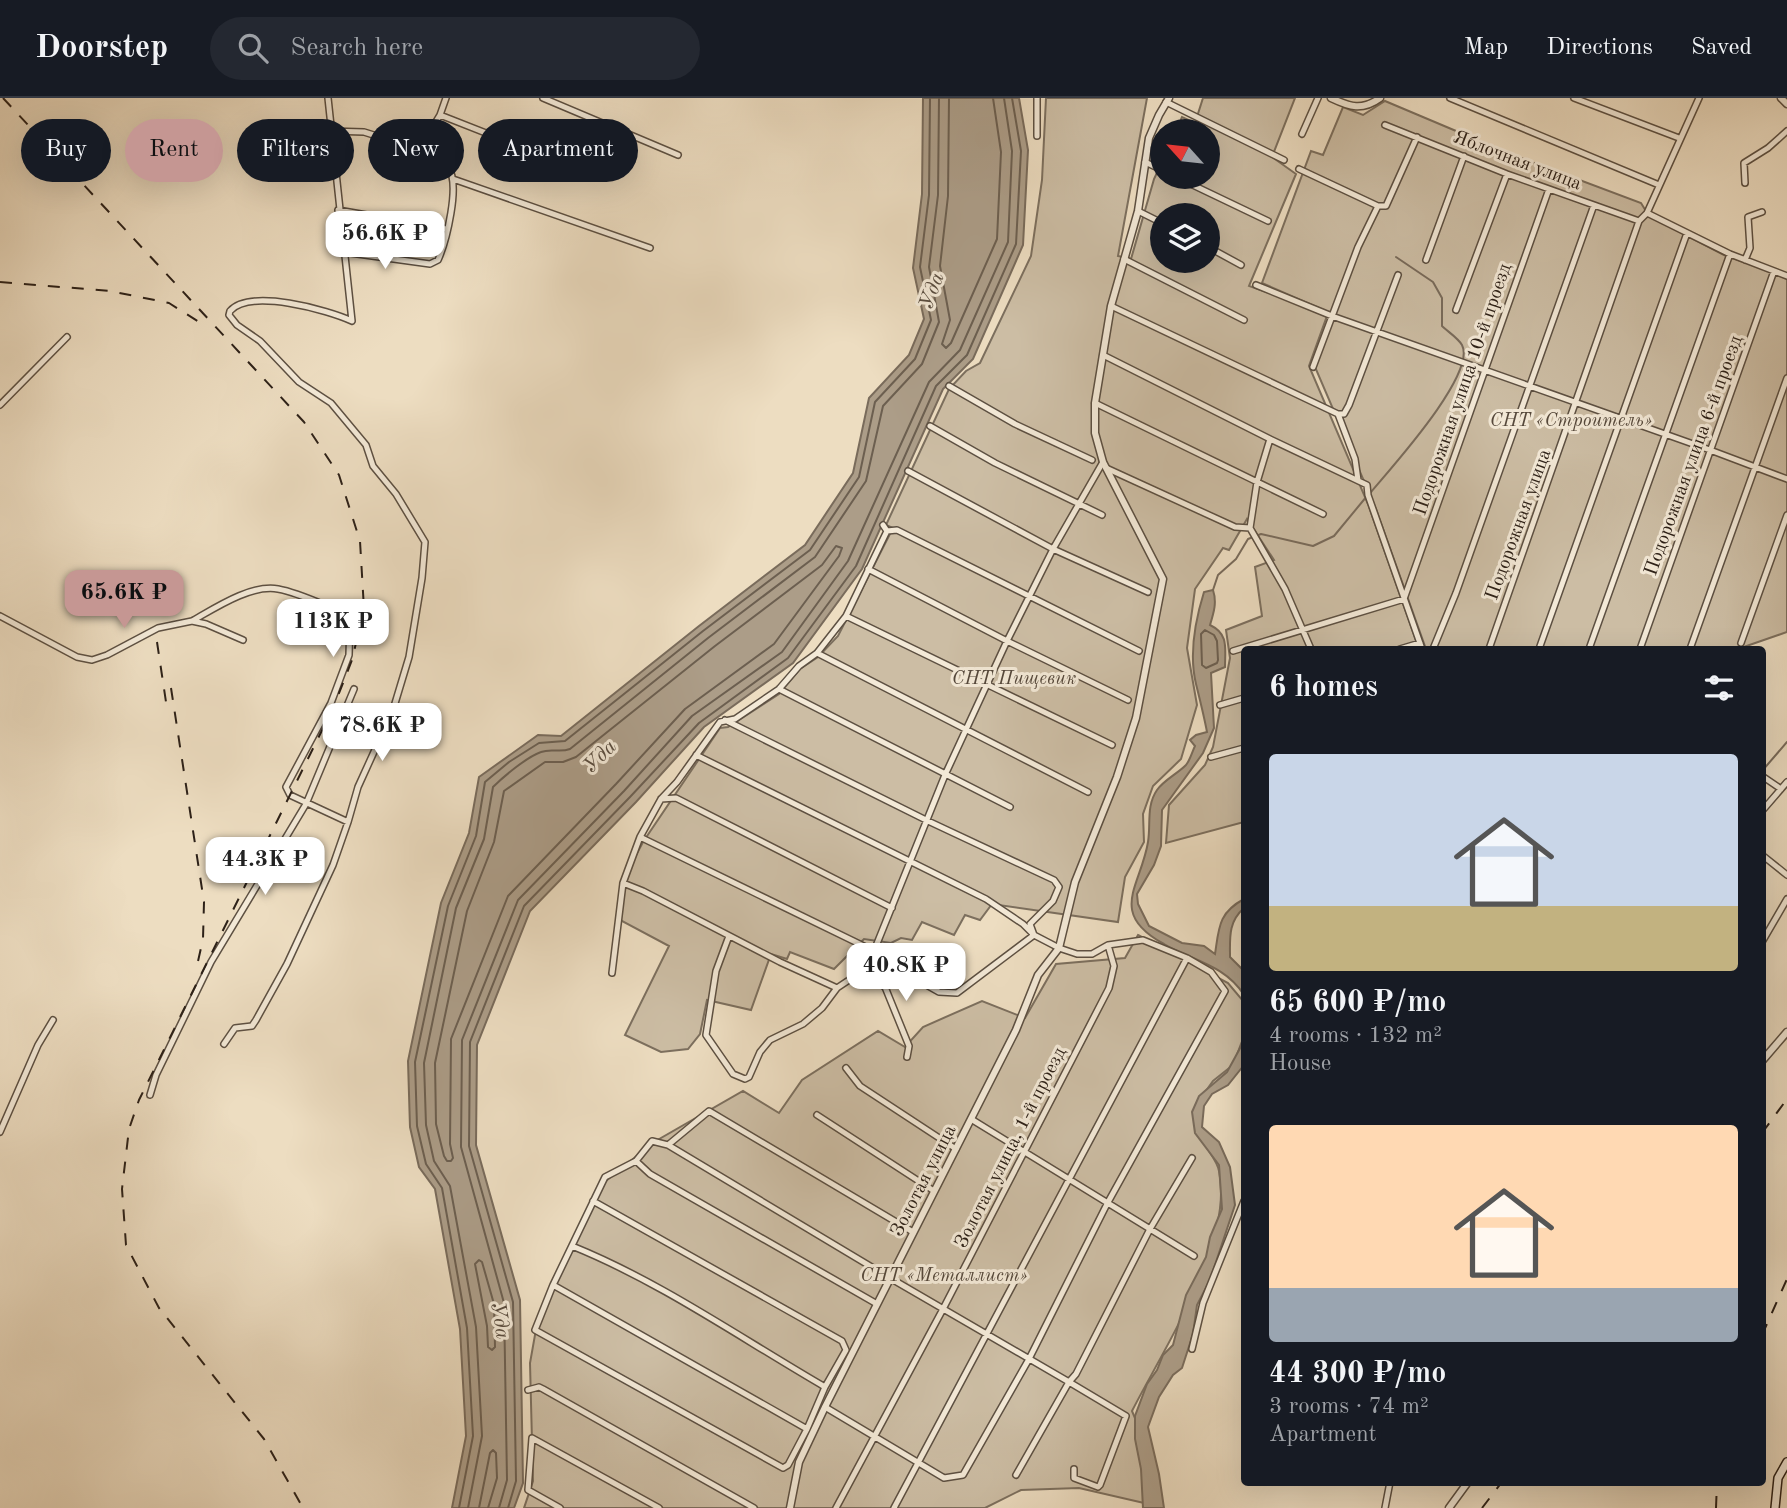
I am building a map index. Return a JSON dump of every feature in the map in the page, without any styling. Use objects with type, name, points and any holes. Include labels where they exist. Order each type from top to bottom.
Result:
[{"type":"main road","points":[[1774,1508],[1778,1478],[1787,1462]]},
{"type":"street","points":[[328,98],[329,119]]},
{"type":"street","points":[[438,119],[446,98]]},
{"type":"street","points":[[543,98],[678,155]]},
{"type":"street","points":[[1037,98],[1037,136]]},
{"type":"street","points":[[1302,134],[1318,98]]},
{"type":"street","points":[[1331,98],[1359,108],[1380,98]]},
{"type":"street","points":[[1450,98],[1659,185]]},
{"type":"street","points":[[1574,98],[1679,138]]},
{"type":"street","points":[[1699,98],[1647,213],[1730,254],[1787,276]]},
{"type":"street","points":[[1781,98],[1787,104]]},
{"type":"street","points":[[1059,948],[1075,882],[1117,777],[1136,718],[1163,579],[1104,465],[1095,433],[1095,403],[1111,306],[1138,211],[1149,138],[1168,100],[1284,160]]},
{"type":"street","points":[[440,115],[478,130]]},
{"type":"street","name":"Яблочная улица","points":[[1385,125],[1507,174],[1639,221]]},
{"type":"street","points":[[1745,183],[1744,163],[1768,149],[1787,131]]},
{"type":"street","points":[[1299,169],[1378,206],[1386,206],[1417,137]]},
{"type":"street","points":[[1426,260],[1464,156]]},
{"type":"street","points":[[1145,162],[1150,164]]},
{"type":"street","points":[[1456,310],[1507,174]]},
{"type":"street","points":[[224,1044],[235,1028],[252,1026],[287,964],[332,865],[358,787],[401,689],[420,592],[425,542],[396,494],[373,466],[366,445],[331,403],[299,382],[260,341],[237,325],[229,315],[239,303],[259,300],[328,310],[352,321],[335,182]]},
{"type":"street","points":[[343,252],[429,264],[438,260],[454,193],[453,182]]},
{"type":"street","points":[[462,182],[650,248]]},
{"type":"street","points":[[1201,189],[1268,221]]},
{"type":"street","name":"Подорожная улица 10-й проезд","points":[[1404,599],[1549,189]]},
{"type":"street","points":[[1434,646],[1531,386],[1594,205]]},
{"type":"street","points":[[1313,366],[1358,247],[1378,206]]},
{"type":"street","points":[[338,210],[446,229]]},
{"type":"street","points":[[1138,211],[1150,217]]},
{"type":"street","points":[[1745,260],[1750,248],[1748,217],[1762,212]]},
{"type":"street","name":"Подорожная улица","points":[[1490,646],[1639,221],[1647,213]]},
{"type":"street","points":[[1540,646],[1688,233]]},
{"type":"street","points":[[1220,254],[1241,265]]},
{"type":"street","points":[[1590,646],[1730,254]]},
{"type":"street","points":[[1124,259],[1244,320]]},
{"type":"street","name":"Подорожная улица 6-й проезд","points":[[1641,646],[1774,271]]},
{"type":"street","points":[[1111,306],[1338,414],[1345,414],[1398,275]]},
{"type":"street","points":[[1256,285],[1332,316],[1787,479]]},
{"type":"street","points":[[0,405],[67,337]]},
{"type":"street","points":[[1104,355],[1367,485],[1368,495],[1421,646]]},
{"type":"street","points":[[1690,646],[1787,377]]},
{"type":"street","points":[[948,386],[1015,424],[1092,460]]},
{"type":"street","points":[[1095,403],[1323,514]]},
{"type":"street","points":[[1338,414],[1355,459],[1358,480]]},
{"type":"street","points":[[930,426],[995,463],[1102,515]]},
{"type":"street","points":[[1270,439],[1257,482],[1250,528],[1285,589],[1310,646]]},
{"type":"street","points":[[729,936],[716,971],[706,1035],[733,1074],[744,1079],[749,1077],[760,1052],[770,1040],[803,1024],[822,1008],[837,988],[860,972],[874,951],[945,775],[1006,640],[1077,504],[1104,465]]},
{"type":"street","points":[[1104,465],[1235,527],[1250,528]]},
{"type":"street","points":[[908,471],[1053,549],[1147,592]]},
{"type":"street","points":[[1741,643],[1787,514]]},
{"type":"street","points":[[612,973],[623,883],[640,837],[661,799],[677,782],[715,728],[725,720],[735,719],[779,689],[799,666],[817,653],[846,616],[885,528],[897,530],[1139,651]]},
{"type":"street","points":[[868,569],[1128,700]]},
{"type":"street","points":[[0,616],[77,657],[92,660],[158,628],[192,621],[222,604],[261,589],[276,589],[294,594],[344,613],[350,622],[349,655],[331,703],[286,787],[290,795],[348,822]]},
{"type":"street","points":[[1251,646],[1404,599]]},
{"type":"street","points":[[846,616],[1112,745]]},
{"type":"street","points":[[192,621],[243,640]]},
{"type":"street","points":[[1233,651],[1241,649]]},
{"type":"street","points":[[817,653],[1088,792]]},
{"type":"street","points":[[779,689],[1010,807]]},
{"type":"street","points":[[150,1095],[156,1075],[211,962],[306,804],[354,690]]},
{"type":"street","points":[[1220,705],[1241,699]]},
{"type":"street","points":[[725,720],[1057,883],[1059,887],[1053,901],[1030,924],[1034,935]]},
{"type":"street","points":[[1211,757],[1241,749]]},
{"type":"street","points":[[696,755],[986,900],[1023,924],[1034,935],[1059,948],[1077,954],[1092,954],[1108,946],[1143,940],[1187,958],[1210,972],[1225,992],[1107,1204],[1029,1359],[963,1475],[944,1478],[825,1407]]},
{"type":"street","points":[[1766,779],[1781,789]]},
{"type":"street","points":[[1766,806],[1787,782]]},
{"type":"street","points":[[661,799],[676,798],[892,908]]},
{"type":"street","points":[[640,837],[874,951]]},
{"type":"street","points":[[1766,858],[1787,875]]},
{"type":"street","points":[[623,883],[837,988]]},
{"type":"street","points":[[1766,935],[1787,899]]},
{"type":"street","points":[[885,986],[916,979],[939,992],[957,993],[1034,935]]},
{"type":"street","name":"Золотая улица, 1-й проезд","points":[[836,1508],[943,1309],[1113,978],[1114,960],[1108,946]]},
{"type":"street","name":"Золотая улица","points":[[790,1508],[799,1462],[831,1394],[1016,1030],[1038,975],[1059,948]]},
{"type":"street","points":[[894,1508],[1187,958]]},
{"type":"street","points":[[860,972],[885,986],[909,1046],[907,1057]]},
{"type":"street","points":[[0,1132],[38,1045],[53,1020]]},
{"type":"street","points":[[1766,1056],[1787,1032]]},
{"type":"street","points":[[846,1068],[860,1086],[956,1149]]},
{"type":"street","points":[[668,1145],[709,1111],[914,1232]]},
{"type":"street","points":[[817,1115],[934,1191]]},
{"type":"street","points":[[971,1119],[1194,1256]]},
{"type":"street","points":[[593,1201],[842,1341],[846,1350],[824,1388],[788,1465],[780,1467],[535,1331],[553,1285],[593,1201],[605,1177],[636,1160],[652,1141],[668,1145],[1126,1416],[1100,1485],[1098,1487],[1074,1478],[1074,1469]]},
{"type":"street","points":[[1016,1475],[1076,1374],[1150,1229],[1192,1158]]},
{"type":"street","points":[[636,1160],[650,1174],[877,1304]]},
{"type":"street","points":[[1192,1349],[1203,1303],[1241,1208]]},
{"type":"street","points":[[572,1246],[594,1255],[720,1324],[831,1394]]},
{"type":"street","points":[[553,1285],[807,1429]]},
{"type":"street","points":[[528,1391],[539,1387],[543,1389],[754,1508]]},
{"type":"street","points":[[560,1508],[528,1490],[531,1438],[659,1508]]},
{"type":"street","points":[[1385,1508],[1389,1486]]},
{"type":"street","points":[[1449,1508],[1465,1486]]},
{"type":"green space","name":"СНТ Пищевик","points":[[1046,98],[1147,98],[1118,256],[1131,259],[1151,189],[1220,189],[1220,119],[1196,119],[1203,98],[1295,98],[1272,157],[1296,174],[1249,286],[1328,313],[1309,366],[1368,504],[1418,646],[1241,646],[1241,823],[1166,843],[1169,805],[1205,765],[1213,747],[1230,658],[1226,630],[1262,616],[1255,567],[1274,560],[1247,519],[1229,550],[1223,548],[1195,589],[1187,648],[1197,705],[1181,759],[1153,786],[1143,814],[1144,842],[1125,877],[1118,922],[992,904],[980,920],[965,915],[954,935],[922,922],[912,940],[901,938],[891,943],[864,939],[834,969],[790,952],[787,959],[771,954],[751,1010],[707,1000],[700,1034],[688,1049],[661,1052],[625,1035],[669,946],[620,920],[625,876],[643,842],[720,728],[728,727],[779,694],[800,669],[818,657],[838,636],[893,528],[886,525],[949,389],[966,371],[980,363],[1031,256],[1042,180]]},
{"type":"green space","name":"СНТ «Строитель»","points":[[1385,101],[1513,155],[1641,203],[1649,216],[1724,255],[1787,277],[1787,632],[1747,646],[1425,646],[1376,509],[1315,367],[1333,314],[1262,283],[1311,151],[1323,155],[1343,107],[1363,115]]},
{"type":"green space","name":"СНТ «Металлист»","points":[[1138,935],[1228,983],[1241,998],[1241,1044],[1233,1065],[1213,1081],[1196,1105],[1204,1142],[1219,1171],[1221,1199],[1216,1230],[1207,1262],[1193,1294],[1132,1411],[1144,1456],[1144,1503],[1079,1488],[1021,1490],[985,1508],[524,1508],[533,1481],[530,1363],[538,1318],[601,1185],[654,1142],[743,1091],[779,1113],[802,1080],[878,1031],[905,1047],[923,1027],[982,1001],[1025,1018],[1056,964],[1125,958]]},
{"type":"water","name":"Уда","points":[[923,98],[1019,98],[1028,150],[1023,245],[973,359],[943,389],[862,569],[793,663],[704,727],[636,802],[530,911],[477,1045],[476,1145],[520,1300],[523,1483],[514,1508],[452,1508],[466,1436],[460,1329],[435,1189],[419,1167],[410,1127],[408,1061],[441,903],[469,833],[479,777],[538,735],[561,736],[805,545],[853,473],[869,398],[909,355],[924,319],[913,268],[922,194]]},
{"type":"water","points":[[1213,590],[1215,603],[1210,625],[1220,633],[1225,642],[1225,667],[1211,673],[1214,728],[1203,753],[1162,810],[1161,846],[1154,865],[1137,894],[1138,904],[1149,926],[1182,943],[1204,946],[1215,954],[1221,922],[1229,910],[1241,901],[1241,911],[1231,931],[1230,957],[1241,968],[1241,991],[1218,970],[1175,950],[1147,933],[1136,921],[1132,910],[1135,885],[1148,842],[1150,809],[1154,796],[1163,783],[1187,763],[1195,746],[1190,740],[1207,732],[1194,673],[1193,650],[1204,592]]},
{"type":"water","points":[[1241,1046],[1241,1069],[1228,1085],[1212,1094],[1204,1106],[1202,1127],[1219,1142],[1230,1167],[1235,1205],[1210,1280],[1197,1305],[1193,1334],[1182,1368],[1173,1375],[1159,1397],[1148,1427],[1164,1508],[1143,1508],[1135,1416],[1147,1384],[1163,1355],[1173,1345],[1186,1295],[1206,1257],[1210,1237],[1222,1209],[1219,1165],[1195,1133],[1192,1112],[1199,1096],[1227,1072]]},
{"type":"waterway","points":[[1371,492],[1445,398],[1463,359],[1462,345],[1442,326],[1442,298],[1433,282],[1396,257]]},
{"type":"waterway","points":[[1213,590],[1218,575],[1236,559],[1248,539],[1261,534],[1313,546],[1334,536],[1367,496]]},
{"type":"waterway","points":[[1766,766],[1787,742]]},
{"type":"railway","points":[[3,98],[304,422],[339,475],[360,541],[364,609],[352,660],[334,706],[139,1100],[129,1129],[122,1189],[126,1245],[159,1308],[264,1439],[303,1508]]},
{"type":"railway","points":[[0,282],[110,291],[169,303],[207,327]]},
{"type":"railway","points":[[157,642],[166,702]]},
{"type":"railway","points":[[171,688],[204,902],[203,939],[196,970]]},
{"type":"railway","points":[[1766,1128],[1787,1099]]},
{"type":"railway","points":[[1766,1326],[1787,1279]]},
{"type":"railway","points":[[1482,1508],[1499,1486]]},
{"type":"railway","points":[[1716,1508],[1717,1486]]}]
